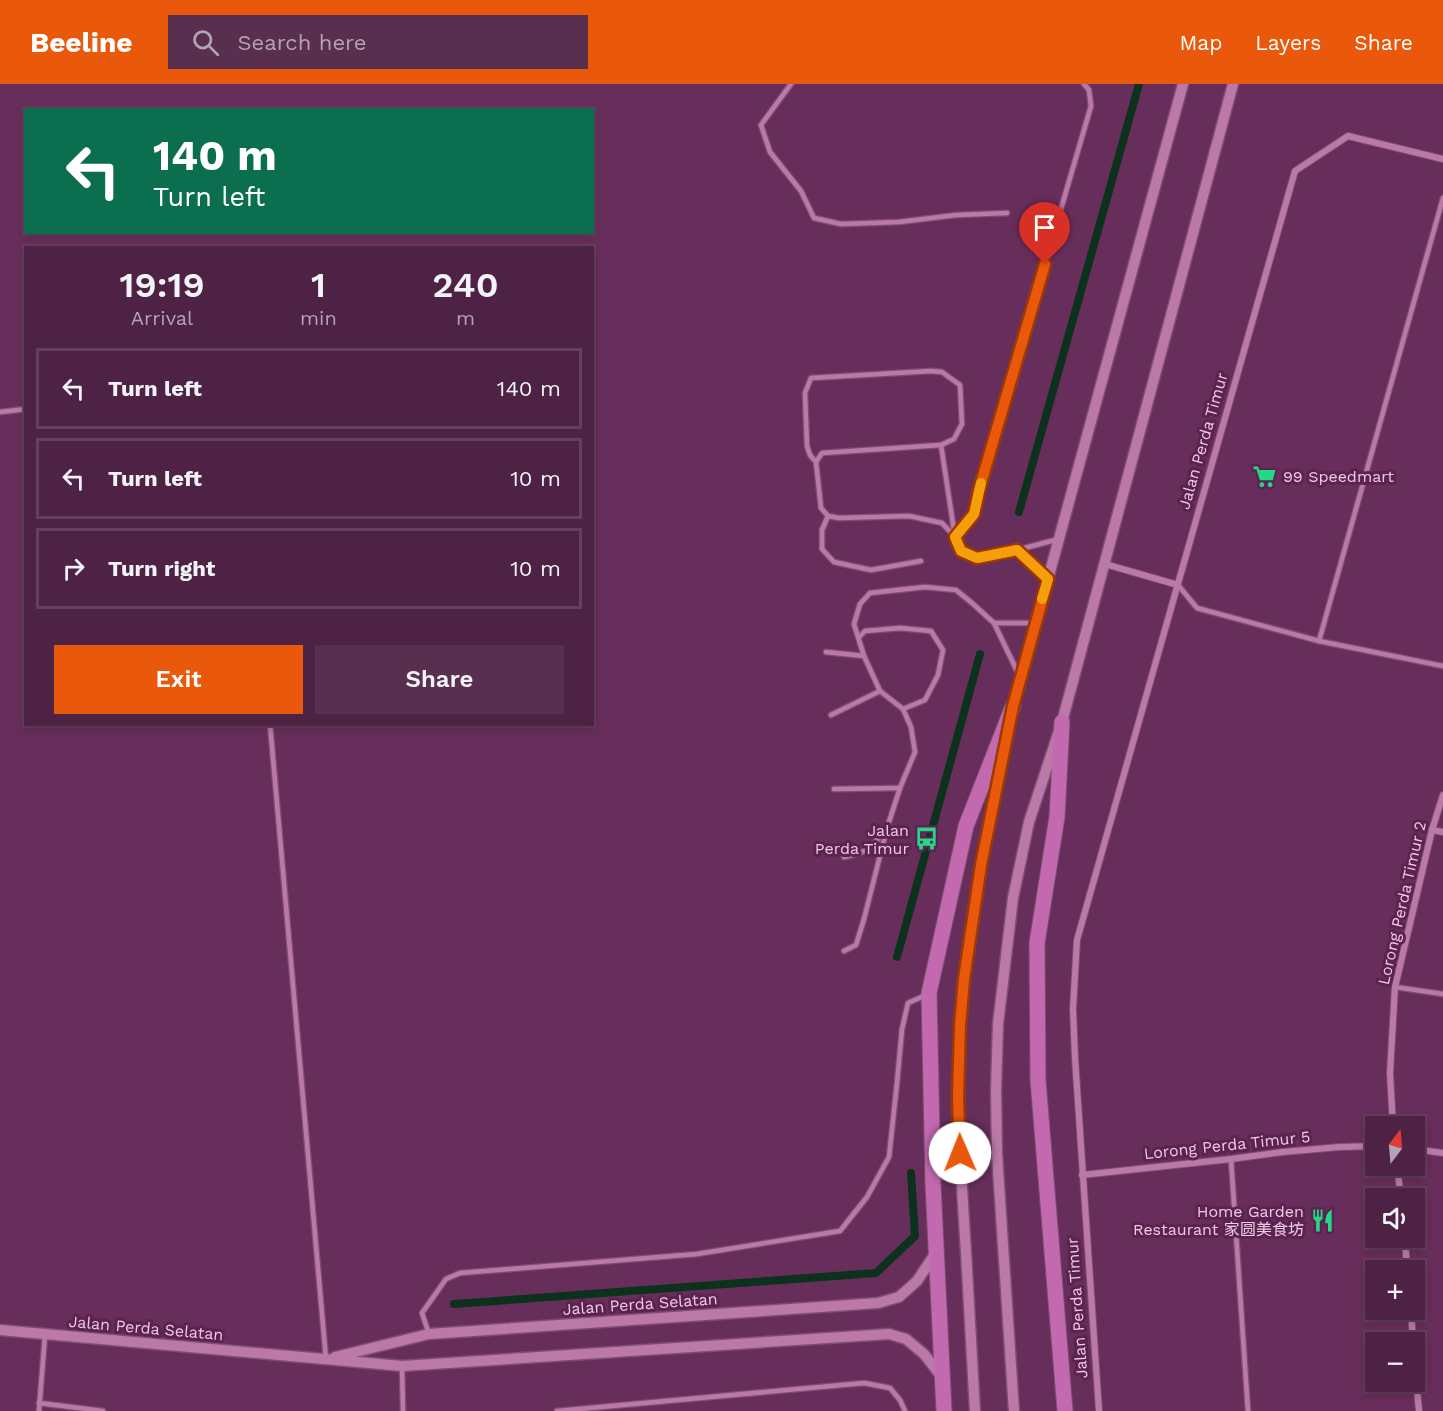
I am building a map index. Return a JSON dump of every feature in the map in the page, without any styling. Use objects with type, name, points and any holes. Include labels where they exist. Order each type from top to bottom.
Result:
[{"type":"main road","points":[[945,1411],[933,1184],[929,993],[966,826],[1013,706]]},
{"type":"main road","points":[[1062,722],[1057,817],[1037,943],[1037,966],[1038,1080],[1065,1411]]},
{"type":"street","points":[[1014,1411],[997,1154],[996,1090],[998,1024],[1013,898],[1029,822],[1062,722],[1235,85]]},
{"type":"street","points":[[975,1411],[958,1099],[964,979],[981,865],[1013,706],[1180,87]]},
{"type":"street","name":"Jalan Perda Timur","points":[[1099,1411],[1073,1008],[1077,940],[1295,171],[1348,136],[1443,159]]},
{"type":"street","points":[[1105,564],[1178,585]]},
{"type":"street","name":"Lorong Perda Timur 2","points":[[1392,1116],[1390,1073],[1395,987],[1432,831],[1443,795]]},
{"type":"street","points":[[1432,831],[1443,832]]},
{"type":"street","name":"Lorong Perda Timur 5","points":[[1082,1175],[1283,1152],[1365,1146]]},
{"type":"street","points":[[1425,1151],[1443,1153]]},
{"type":"street","name":"Jalan Perda Selatan","points":[[326,1359],[429,1334],[878,1303],[899,1297],[917,1281],[937,1251]]},
{"type":"street","name":"Jalan Perda Selatan","points":[[0,1330],[402,1366],[889,1334],[906,1338],[924,1354],[943,1378]]},
{"type":"street","points":[[1417,1392],[1419,1411]]},
{"type":"lane","points":[[791,84],[761,124],[770,152],[801,191],[814,218],[840,224],[899,222],[1007,213]]},
{"type":"lane","points":[[955,537],[974,514],[979,490],[1091,106],[1089,90],[1084,84]]},
{"type":"lane","points":[[1319,641],[1443,198]]},
{"type":"lane","points":[[816,462],[822,453],[941,445],[954,439],[962,424],[960,385],[942,372],[931,370],[811,378],[805,393],[807,446],[816,462],[821,508],[828,516],[839,518],[909,516],[942,523],[955,537]]},
{"type":"lane","points":[[0,411],[24,409]]},
{"type":"lane","points":[[941,445],[955,537],[961,551],[977,558],[1059,539]]},
{"type":"lane","points":[[828,516],[822,530],[822,549],[834,562],[871,570],[921,561]]},
{"type":"lane","points":[[1017,550],[1048,579]]},
{"type":"lane","points":[[1178,585],[1197,608],[1319,641],[1443,666]]},
{"type":"lane","points":[[844,951],[856,945],[887,828],[915,752],[911,727],[903,709],[880,691],[864,656],[854,624],[860,604],[870,593],[925,587],[956,590],[994,623],[1021,678]]},
{"type":"lane","points":[[994,623],[1035,623]]},
{"type":"lane","points":[[859,637],[865,631],[888,629],[931,631],[943,650],[938,675],[925,700],[903,709]]},
{"type":"lane","points":[[825,652],[864,656]]},
{"type":"lane","points":[[831,715],[880,691]]},
{"type":"lane","points":[[270,726],[326,1359]]},
{"type":"lane","points":[[834,789],[900,788]]},
{"type":"lane","points":[[844,857],[862,854],[873,846],[887,828]]},
{"type":"lane","points":[[1395,987],[1443,994]]},
{"type":"lane","points":[[429,1334],[422,1313],[446,1279],[460,1273],[698,1254],[840,1231],[867,1197],[889,1157],[902,1029],[908,1003],[929,993]]},
{"type":"lane","points":[[1231,1159],[1248,1411]]},
{"type":"lane","points":[[39,1411],[45,1335]]},
{"type":"lane","points":[[402,1366],[404,1411]]},
{"type":"lane","points":[[557,1411],[864,1383],[890,1388],[900,1400],[905,1411]]},
{"type":"lane","points":[[39,1404],[103,1411]]},
{"type":"waterway","points":[[1019,512],[1139,84]]},
{"type":"waterway","points":[[897,957],[980,654]]},
{"type":"waterway","points":[[454,1304],[876,1273],[915,1236],[911,1173]]},
{"type":"slow traffic","points":[[981,483],[974,514],[955,537],[961,551],[977,558],[1017,550],[1048,579],[1042,599]]},
{"type":"place","name":"99 Speedmart","points":[[1265,476]]},
{"type":"place","name":"Jalan Perda Timur","points":[[927,839]]},
{"type":"place","name":"Home Garden Restaurant 家圆美食坊","points":[[1322,1220]]},
{"type":"route","points":[[960,1153],[958,1099],[960,1026],[964,979],[981,865],[1013,706],[1048,579],[1017,550],[977,558],[961,551],[955,537],[974,514],[1045,264]]}]
